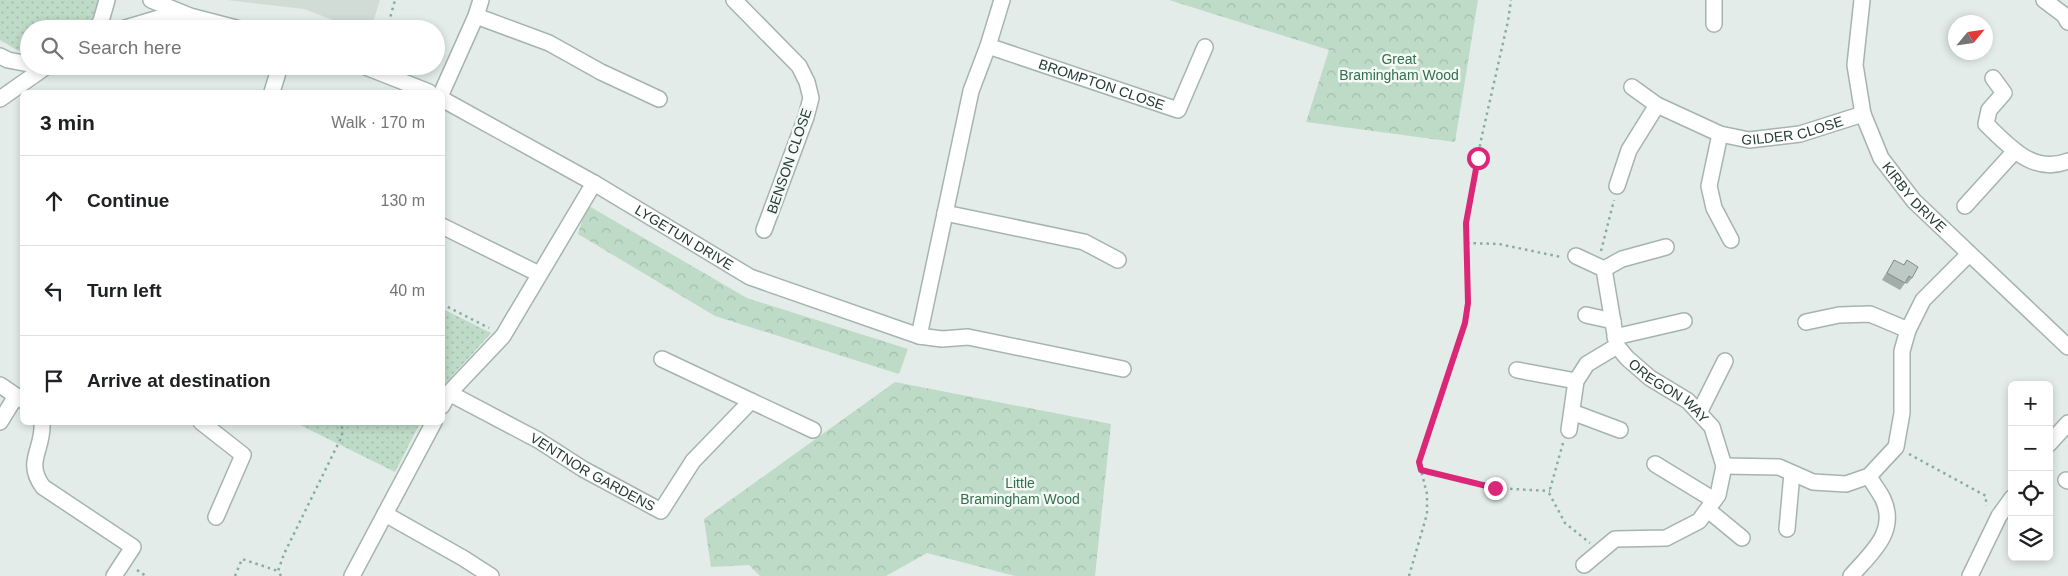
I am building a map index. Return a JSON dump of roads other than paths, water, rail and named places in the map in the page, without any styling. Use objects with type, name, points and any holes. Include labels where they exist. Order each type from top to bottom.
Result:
[{"type":"street","points":[[101,20],[107,0]]},
{"type":"street","points":[[152,0],[190,16],[205,20]]},
{"type":"street","points":[[443,90],[476,16],[481,0]]},
{"type":"street","name":"BENSON CLOSE","points":[[734,0],[799,66],[807,82],[810,98],[806,118],[764,230]]},
{"type":"street","points":[[919,336],[971,91],[988,46],[1002,0]]},
{"type":"street","points":[[1714,0],[1714,24]]},
{"type":"street","name":"KIRBY DRIVE","points":[[1862,0],[1855,65],[1863,114],[1881,158],[1914,201],[2068,347]]},
{"type":"street","points":[[2044,0],[2064,15],[2068,22]]},
{"type":"street","points":[[152,20],[190,16]]},
{"type":"street","points":[[476,16],[549,43],[602,72],[659,99]]},
{"type":"street","name":"BROMPTON CLOSE","points":[[988,46],[1178,110],[1205,46]]},
{"type":"street","points":[[0,56],[20,62]]},
{"type":"street","points":[[0,99],[34,75]]},
{"type":"street","points":[[273,90],[277,75]]},
{"type":"street","points":[[386,75],[424,90]]},
{"type":"street","points":[[1993,78],[2004,93],[1990,110],[1986,124],[2014,152],[2032,162],[2057,166],[2068,161]]},
{"type":"street","name":"GILDER CLOSE","points":[[1632,87],[1656,105],[1720,134],[1749,140],[1800,134],[1863,114]]},
{"type":"street","name":"LYGETUN DRIVE","points":[[445,101],[594,183],[750,277],[919,336],[942,339],[968,337],[1123,369]]},
{"type":"street","points":[[1617,186],[1629,150],[1656,105]]},
{"type":"street","name":"GILDER CLOSE","points":[[1720,134],[1709,186],[1714,208],[1731,240]]},
{"type":"street","points":[[1965,206],[2014,152]]},
{"type":"street","name":"VENTNOR GARDENS","points":[[594,183],[504,336],[446,400],[538,440],[583,469],[661,512],[693,461],[751,401]]},
{"type":"street","points":[[945,213],[1084,242],[1118,260]]},
{"type":"street","points":[[445,227],[539,274]]},
{"type":"street","points":[[1576,256],[1601,268],[1622,259],[1666,247]]},
{"type":"street","points":[[1584,565],[1615,539],[1666,538],[1699,521],[1718,495],[1724,466],[1779,467],[1813,482],[1846,484],[1869,476],[1896,447],[1902,413],[1902,351],[1908,330],[1923,300],[1968,254]]},
{"type":"street","points":[[1601,268],[1616,342],[1684,321]]},
{"type":"street","points":[[1806,322],[1839,316],[1870,314],[1908,330]]},
{"type":"street","points":[[1586,315],[1613,321]]},
{"type":"street","name":"OREGON WAY","points":[[1576,381],[1588,364],[1616,342],[1627,358],[1638,368],[1688,401],[1712,427],[1724,466]]},
{"type":"street","points":[[662,359],[813,430]]},
{"type":"street","points":[[1699,413],[1726,361]]},
{"type":"street","points":[[1517,370],[1576,381],[1569,430]]},
{"type":"street","points":[[0,385],[19,398],[0,422]]},
{"type":"street","points":[[1572,412],[1620,430]]},
{"type":"street","points":[[2053,440],[2068,423]]},
{"type":"street","points":[[42,425],[42,435],[34,457],[34,468],[43,488],[133,547],[114,576]]},
{"type":"street","points":[[205,425],[243,455],[216,517]]},
{"type":"street","points":[[352,576],[432,425]]},
{"type":"street","points":[[1655,464],[1711,505],[1742,538]]},
{"type":"street","points":[[1787,530],[1792,473]]},
{"type":"street","points":[[1851,576],[1884,538],[1888,522],[1884,500],[1869,476]]},
{"type":"street","points":[[1970,576],[1999,516],[2008,504]]},
{"type":"street","points":[[385,514],[491,576]]},
{"type":"park label","name":"Great Bramingham Wood","points":[[1399,68]]},
{"type":"park label","name":"Little Bramingham Wood","points":[[1020,492]]}]
